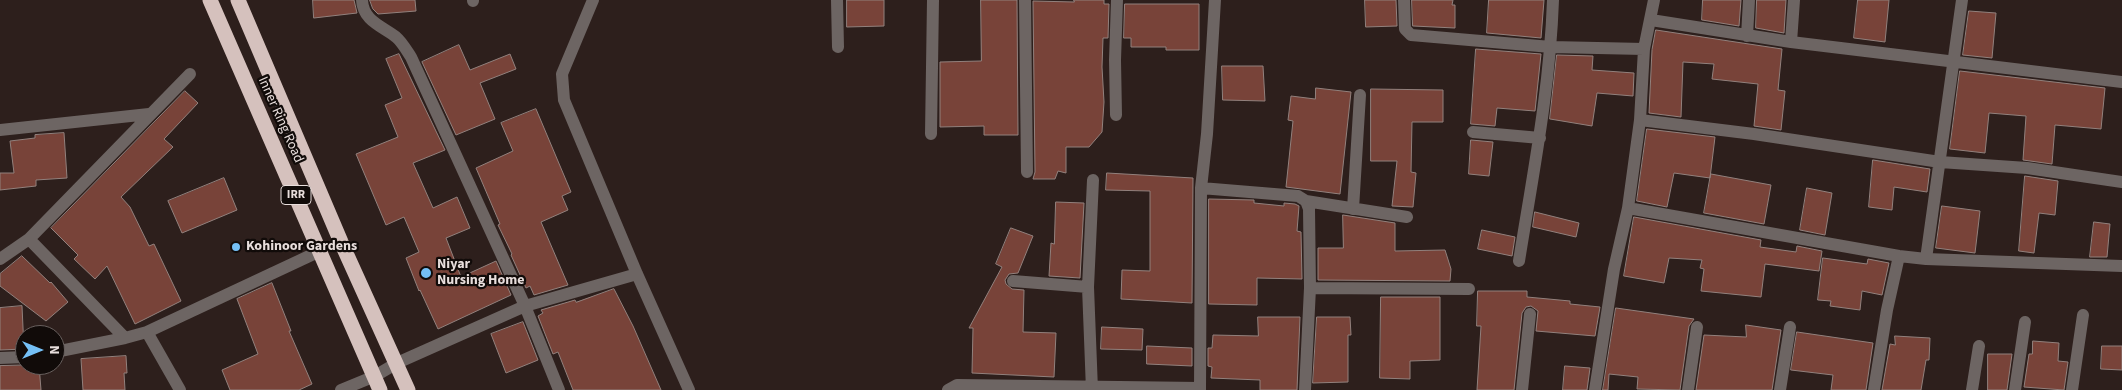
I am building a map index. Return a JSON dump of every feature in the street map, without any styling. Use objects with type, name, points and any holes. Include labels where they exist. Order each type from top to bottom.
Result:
[{"type":"highway","name":"Inner Ring Road","points":[[210,0],[378,383]]},
{"type":"highway","name":"Inner Ring Road","points":[[238,0],[362,290],[408,390]]},
{"type":"street","points":[[362,0],[362,6],[368,17],[377,26],[397,38],[411,57],[525,306],[560,390]]},
{"type":"street","points":[[593,0],[562,74],[564,100],[637,274],[689,390]]},
{"type":"street","points":[[837,0],[838,47]]},
{"type":"street","points":[[932,134],[933,0]]},
{"type":"street","points":[[1025,0],[1027,172]]},
{"type":"street","points":[[1116,115],[1117,0]]},
{"type":"street","points":[[948,390],[957,385],[1200,389],[1201,188],[1207,134],[1215,0]]},
{"type":"street","points":[[1404,0],[1405,29],[1411,35],[1551,47],[1644,49]]},
{"type":"street","points":[[1519,261],[1540,138],[1551,47],[1553,0]]},
{"type":"street","points":[[1595,390],[1614,269],[1628,208],[1640,120],[1644,49],[1654,0]]},
{"type":"street","points":[[1747,36],[1749,0]]},
{"type":"street","points":[[1791,42],[1794,0]]},
{"type":"street","points":[[1926,259],[1962,0]]},
{"type":"street","points":[[1651,20],[1791,42],[1953,60],[2122,82]]},
{"type":"street","points":[[0,259],[29,239],[190,74]]},
{"type":"street","points":[[1353,209],[1360,95]]},
{"type":"street","points":[[0,130],[149,114]]},
{"type":"street","points":[[1640,120],[1754,134],[1940,162],[2027,168],[2122,182]]},
{"type":"street","points":[[1473,132],[1540,138]]},
{"type":"street","points":[[1092,388],[1088,287],[1093,180]]},
{"type":"street","points":[[1201,188],[1298,196],[1306,201],[1407,217]]},
{"type":"street","points":[[1306,201],[1309,209],[1310,288],[1305,390],[1315,390]]},
{"type":"street","points":[[1628,208],[1899,256],[1926,259],[2122,266]]},
{"type":"street","points":[[29,239],[125,338]]},
{"type":"street","points":[[65,350],[147,332],[320,251]]},
{"type":"street","points":[[1874,390],[1886,310],[1899,256]]},
{"type":"street","points":[[341,390],[378,383],[397,363],[525,306],[637,274]]},
{"type":"street","points":[[1013,281],[1088,287]]},
{"type":"street","points":[[1310,288],[1469,289]]},
{"type":"street","points":[[1522,390],[1530,314]]},
{"type":"street","points":[[2072,390],[2083,315]]},
{"type":"street","points":[[2015,390],[2025,322]]},
{"type":"street","points":[[1688,390],[1697,327]]},
{"type":"street","points":[[1780,390],[1790,327]]},
{"type":"street","points":[[147,332],[180,390]]},
{"type":"street","points":[[1972,390],[1979,346]]},
{"type":"street","points":[[0,358],[15,357]]},
{"type":"building","points":[[313,0],[354,0],[357,13],[314,18]]},
{"type":"building","points":[[370,0],[415,0],[416,11],[378,14],[373,9]]},
{"type":"building","points":[[847,0],[884,0],[884,26],[847,27]]},
{"type":"building","points":[[981,0],[1017,0],[1018,135],[984,135],[984,126],[940,127],[940,62],[981,61]]},
{"type":"building","points":[[1074,0],[1104,0],[1104,4],[1109,4],[1108,38],[1103,38],[1104,102],[1102,132],[1089,147],[1066,147],[1066,173],[1058,171],[1055,179],[1033,179],[1035,172],[1033,1],[1074,2]]},
{"type":"building","points":[[1365,0],[1396,0],[1397,26],[1366,27]]},
{"type":"building","points":[[1412,0],[1453,0],[1452,5],[1455,5],[1455,28],[1413,26]]},
{"type":"building","points":[[1489,0],[1544,0],[1541,38],[1487,33]]},
{"type":"building","points":[[1703,0],[1741,0],[1739,26],[1702,20]]},
{"type":"building","points":[[1757,0],[1786,0],[1784,33],[1756,28]]},
{"type":"building","points":[[1858,0],[1889,0],[1885,42],[1854,38]]},
{"type":"building","points":[[1125,4],[1199,4],[1199,50],[1166,50],[1166,47],[1131,47],[1131,38],[1124,38]]},
{"type":"building","points":[[1969,11],[1996,13],[1992,58],[1963,55]]},
{"type":"building","points":[[1656,30],[1782,49],[1778,90],[1785,91],[1781,130],[1754,126],[1758,84],[1712,79],[1714,64],[1683,62],[1681,117],[1649,113],[1652,50]]},
{"type":"building","points":[[459,45],[470,70],[510,54],[516,69],[480,83],[495,119],[456,135],[422,62]]},
{"type":"building","points":[[1476,49],[1541,54],[1535,111],[1497,108],[1495,126],[1471,124]]},
{"type":"building","points":[[399,54],[445,150],[413,163],[433,208],[457,197],[470,228],[446,238],[461,277],[496,261],[511,295],[438,329],[419,291],[406,258],[419,252],[404,217],[386,225],[356,154],[398,137],[385,105],[402,98],[386,59]]},
{"type":"building","points":[[1557,55],[1593,56],[1592,70],[1634,73],[1633,96],[1597,93],[1592,126],[1550,119]]},
{"type":"building","points":[[1222,66],[1263,66],[1265,101],[1223,100]]},
{"type":"building","points":[[1960,71],[2105,88],[2101,129],[2055,125],[2052,164],[2023,160],[2026,116],[1989,113],[1985,153],[1950,149]]},
{"type":"building","points":[[1316,88],[1351,92],[1340,194],[1286,187],[1293,121],[1288,120],[1291,96],[1315,99]]},
{"type":"building","points":[[1371,89],[1443,90],[1443,122],[1412,122],[1411,172],[1416,173],[1413,207],[1392,206],[1397,161],[1371,161]]},
{"type":"building","points":[[185,91],[198,103],[164,139],[173,147],[121,197],[130,207],[149,246],[154,244],[181,301],[135,324],[107,266],[95,279],[74,259],[78,255],[51,228]]},
{"type":"building","points":[[536,109],[571,192],[562,196],[568,210],[541,222],[568,285],[534,295],[530,286],[526,288],[498,225],[500,224],[476,168],[513,151],[501,123]]},
{"type":"building","points":[[1647,129],[1715,137],[1710,178],[1674,173],[1667,207],[1637,201]]},
{"type":"building","points":[[64,133],[67,178],[36,180],[36,186],[0,190],[0,173],[14,173],[10,141],[35,138],[35,135]]},
{"type":"building","points":[[1471,140],[1493,142],[1489,176],[1469,174]]},
{"type":"building","points":[[1873,160],[1930,169],[1927,192],[1894,187],[1892,210],[1869,207]]},
{"type":"building","points":[[1107,173],[1193,178],[1192,303],[1121,299],[1122,270],[1150,271],[1150,191],[1106,190]]},
{"type":"building","points":[[1711,174],[1771,185],[1764,224],[1704,213]]},
{"type":"building","points":[[2025,176],[2058,181],[2055,215],[2039,213],[2034,253],[2019,251]]},
{"type":"building","points":[[224,178],[237,210],[182,233],[168,201]]},
{"type":"building","points":[[1807,188],[1832,193],[1825,235],[1800,230]]},
{"type":"building","points":[[1209,199],[1254,200],[1254,203],[1284,206],[1284,203],[1299,206],[1297,231],[1301,232],[1302,279],[1257,278],[1257,305],[1209,304]]},
{"type":"building","points":[[1056,202],[1084,203],[1080,278],[1049,276],[1051,243],[1054,244]]},
{"type":"building","points":[[1942,206],[1980,211],[1975,253],[1936,248]]},
{"type":"building","points":[[1535,212],[1579,223],[1576,237],[1533,227]]},
{"type":"building","points":[[1343,215],[1395,223],[1395,251],[1445,250],[1451,269],[1450,281],[1318,280],[1318,248],[1343,248]]},
{"type":"building","points":[[1634,217],[1761,240],[1760,247],[1796,252],[1797,246],[1822,251],[1819,271],[1765,264],[1761,297],[1701,291],[1704,269],[1700,268],[1702,260],[1669,258],[1664,283],[1624,276]]},
{"type":"building","points":[[2094,222],[2110,224],[2107,257],[2090,257]]},
{"type":"building","points":[[1011,228],[1033,236],[1018,273],[1009,274],[1005,280],[1006,284],[1012,289],[1024,290],[1023,332],[1056,333],[1054,377],[972,373],[973,328],[969,328],[1002,267],[996,264]]},
{"type":"building","points":[[1482,230],[1515,237],[1512,256],[1478,249]]},
{"type":"building","points":[[22,256],[51,282],[68,302],[46,321],[0,286],[0,274]]},
{"type":"building","points":[[1823,258],[1867,264],[1868,259],[1889,263],[1882,295],[1862,291],[1860,310],[1830,306],[1831,301],[1818,300]]},
{"type":"building","points":[[272,283],[291,331],[289,331],[312,384],[299,390],[230,390],[222,370],[258,354],[237,299]]},
{"type":"building","points":[[614,289],[633,326],[661,390],[573,390],[558,352],[553,354],[538,316],[543,313],[541,310],[575,300],[576,302]]},
{"type":"building","points":[[1478,291],[1527,291],[1527,297],[1570,301],[1570,304],[1600,307],[1595,336],[1536,331],[1538,311],[1531,306],[1526,307],[1522,313],[1514,390],[1477,390],[1481,326],[1477,326]]},
{"type":"building","points":[[1381,297],[1440,297],[1440,360],[1410,361],[1410,379],[1380,378]]},
{"type":"building","points":[[22,306],[23,325],[15,325],[15,349],[0,350],[0,308]]},
{"type":"building","points":[[1616,308],[1694,319],[1689,326],[1680,390],[1637,389],[1638,377],[1609,374],[1608,390],[1603,390]]},
{"type":"building","points":[[1258,317],[1300,317],[1297,390],[1260,390],[1260,380],[1211,378],[1212,367],[1208,366],[1208,348],[1212,348],[1213,335],[1258,336]]},
{"type":"building","points":[[1317,317],[1350,317],[1351,335],[1348,335],[1348,382],[1313,383]]},
{"type":"building","points":[[523,322],[538,360],[506,373],[491,334]]},
{"type":"building","points":[[1746,325],[1781,330],[1772,390],[1696,390],[1704,335],[1746,337]]},
{"type":"building","points":[[1102,327],[1143,329],[1142,350],[1101,349]]},
{"type":"building","points":[[1797,332],[1873,343],[1866,390],[1831,390],[1833,375],[1791,370]]},
{"type":"building","points":[[1895,336],[1930,338],[1929,360],[1926,360],[1921,390],[1882,390],[1890,344],[1895,345]]},
{"type":"building","points":[[2033,341],[2059,343],[2058,361],[2068,362],[2064,390],[2024,387],[2029,354],[2032,354]]},
{"type":"building","points":[[1147,346],[1192,348],[1192,366],[1147,364]]},
{"type":"building","points":[[2102,346],[2122,346],[2122,370],[2101,369]]},
{"type":"building","points":[[1988,354],[2012,354],[2007,390],[1988,390]]},
{"type":"building","points":[[126,356],[125,390],[83,390],[81,359]]},
{"type":"building","points":[[0,366],[15,366],[15,375],[40,375],[41,390],[0,390]]},
{"type":"building","points":[[1565,366],[1590,368],[1587,390],[1563,390]]},
{"type":"place","name":"Kohinoor Gardens","points":[[236,247]]},
{"type":"place","name":"Niyar Nursing Home","points":[[426,273]]}]
